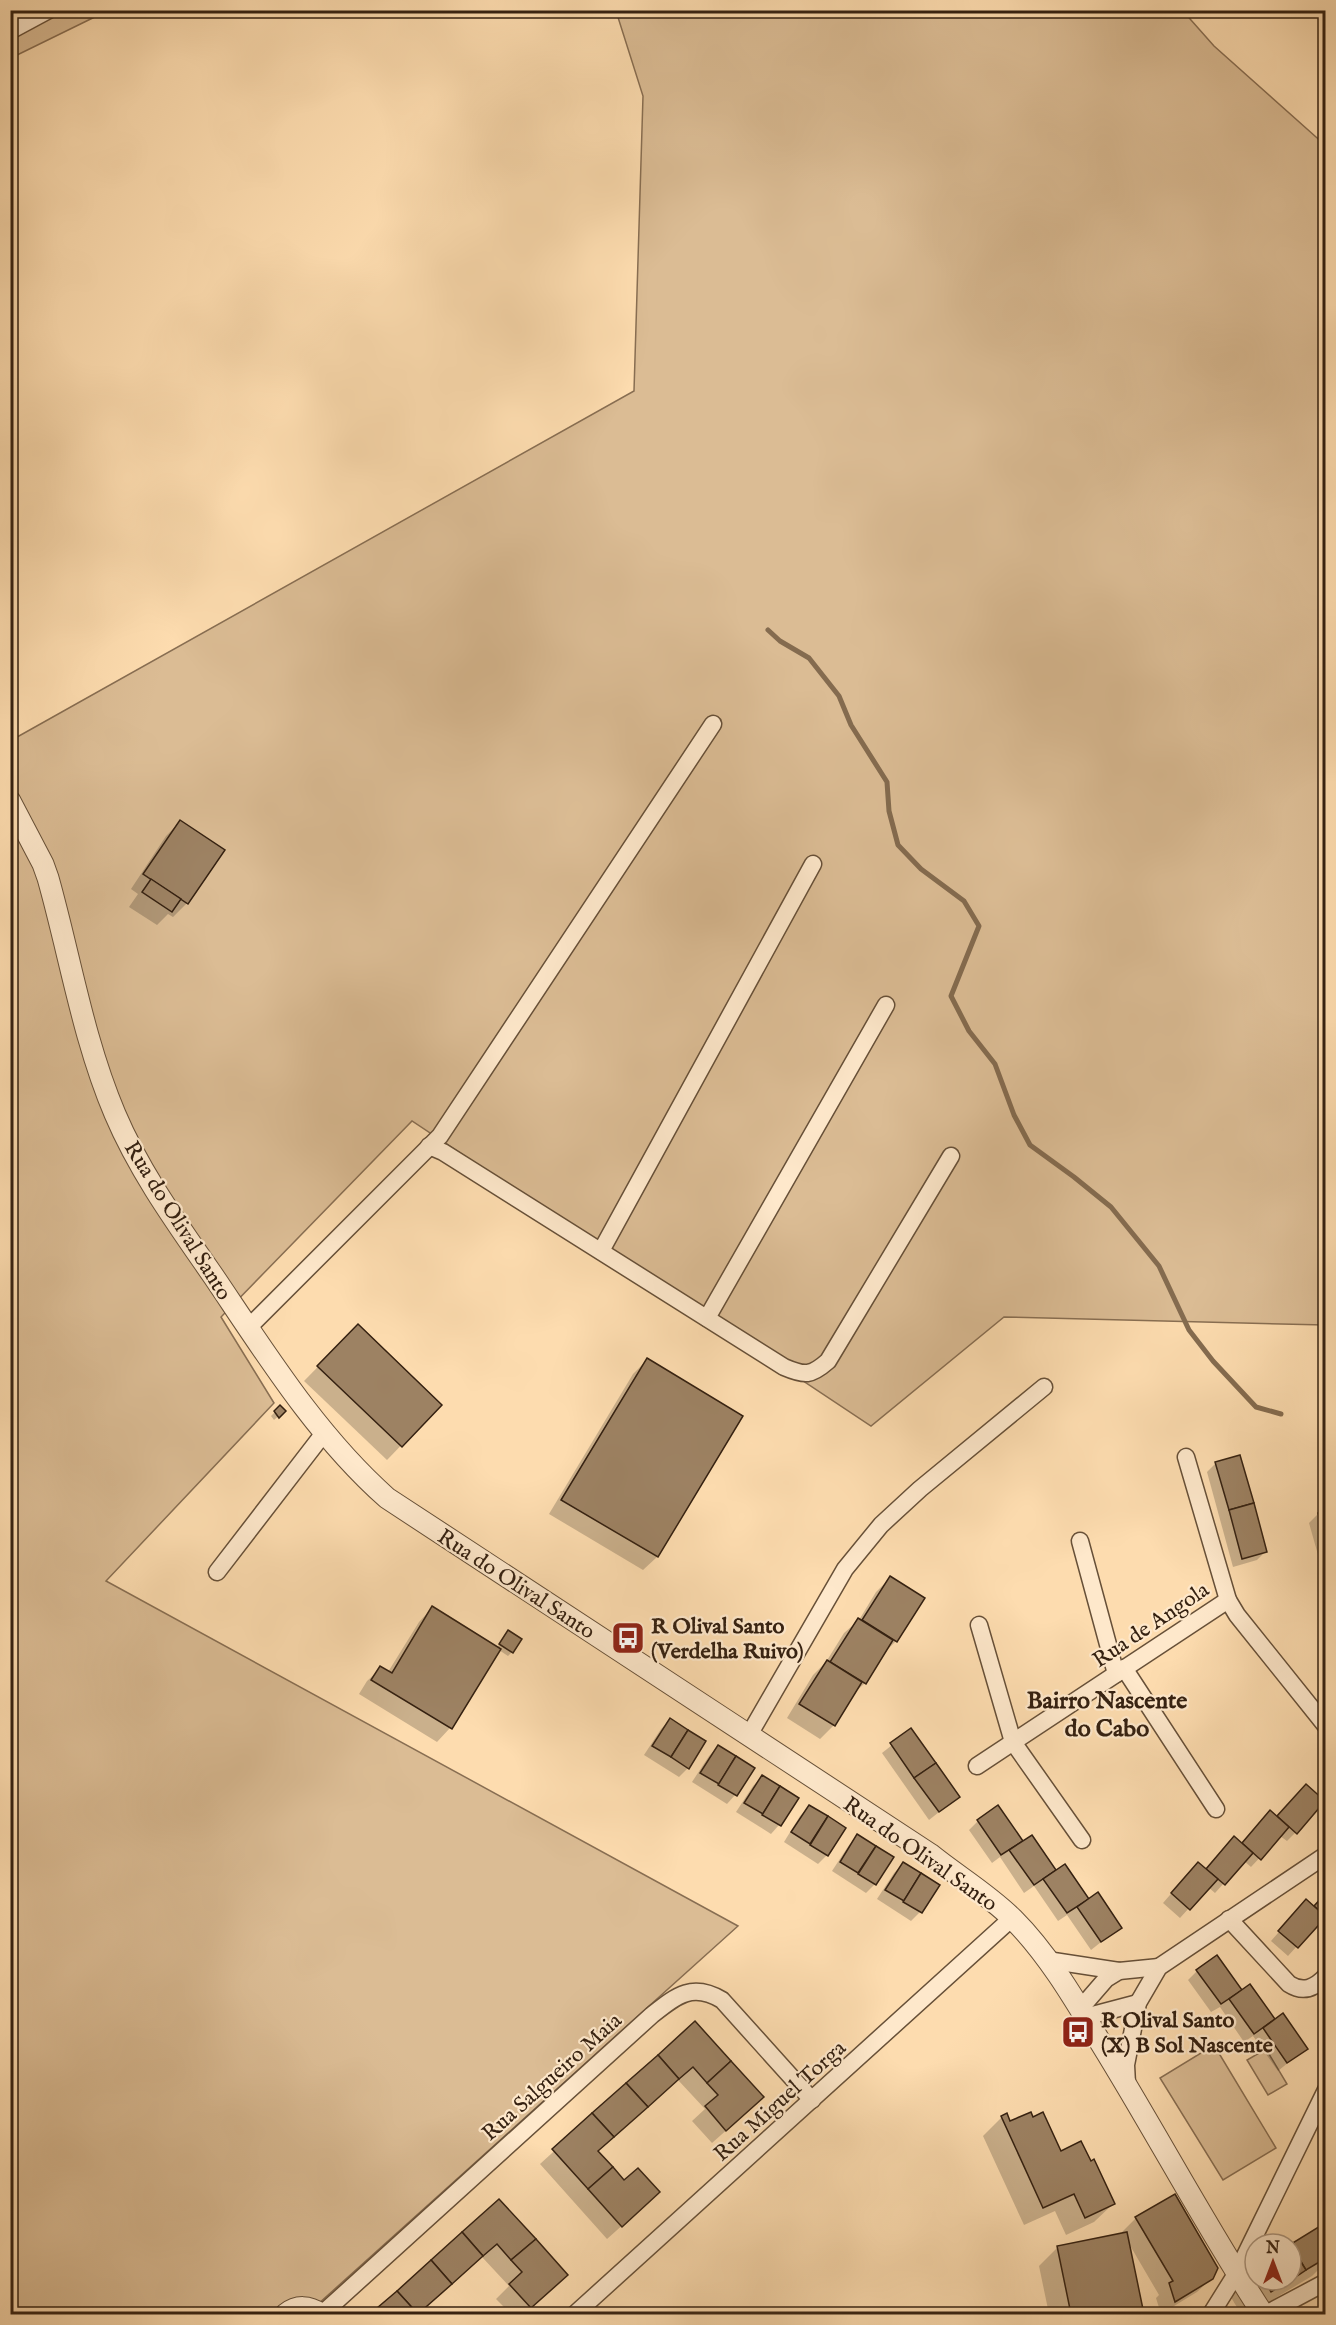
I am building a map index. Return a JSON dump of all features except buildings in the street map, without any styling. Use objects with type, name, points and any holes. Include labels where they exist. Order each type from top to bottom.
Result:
[{"type":"street","points":[[10,31],[50,10]]},
{"type":"street","points":[[248,1328],[440,1136],[713,724]]},
{"type":"street","name":"Rua do Olival Santo","points":[[10,801],[48,878],[97,1065],[115,1115],[148,1180],[248,1328],[324,1433],[348,1461],[387,1498],[930,1854],[1012,1918],[1047,1960],[1082,2013],[1127,2084],[1236,2274],[1264,2314]]},
{"type":"street","points":[[601,1251],[813,864]]},
{"type":"street","points":[[707,1318],[886,1005]]},
{"type":"street","points":[[429,1146],[443,1152],[784,1367],[801,1374],[816,1372],[828,1361],[951,1156]]},
{"type":"street","points":[[748,1735],[845,1569],[881,1525],[1044,1387]]},
{"type":"street","points":[[217,1572],[324,1433]]},
{"type":"street","points":[[1185,1457],[1228,1600],[1326,1726]]},
{"type":"street","points":[[1080,1541],[1120,1671],[1216,1809]]},
{"type":"street","name":"Rua de Angola","points":[[977,1766],[1228,1600]]},
{"type":"street","points":[[980,1625],[1013,1742],[1082,1840]]},
{"type":"street","points":[[1127,2084],[1126,2065],[1138,2003],[1159,1967],[1326,1855]]},
{"type":"street","name":"Rua Miguel Torga","points":[[575,2314],[1012,1918]]},
{"type":"street","points":[[1229,1919],[1294,1987],[1318,1986],[1326,1976]]},
{"type":"street","points":[[1047,1960],[1119,1971],[1159,1967]]},
{"type":"street","points":[[1082,2013],[1106,1979],[1119,1971]]},
{"type":"street","name":"Rua Salgueiro Maia","points":[[321,2314],[652,2015],[672,1999],[686,1992],[704,1992],[722,2001],[812,2100]]},
{"type":"street","points":[[1082,2013],[1138,2003]]},
{"type":"street","points":[[1211,2314],[1236,2274],[1326,2090]]},
{"type":"street","points":[[1264,2314],[1326,2282]]},
{"type":"street","points":[[286,2314],[298,2308],[306,2308],[321,2314]]},
{"type":"shaded area","points":[[11,11],[107,11],[11,58]]},
{"type":"shaded area","points":[[616,11],[1183,11],[1214,46],[1325,145],[1325,1325],[1004,1317],[871,1426],[412,1121],[221,1317],[274,1403],[106,1581],[738,1926],[307,2314],[11,2314],[10,741],[634,391],[643,96]]},
{"type":"shaded area","points":[[1214,2045],[1276,2148],[1223,2180],[1160,2078]]},
{"type":"shaded area","points":[[1266,2049],[1287,2084],[1268,2095],[1247,2060]]},
{"type":"waterway","points":[[768,630],[780,641],[809,658],[839,696],[851,725],[887,782],[889,811],[898,845],[921,869],[964,901],[979,926],[951,996],[969,1031],[995,1064],[1014,1115],[1030,1145],[1111,1207],[1159,1266],[1189,1330],[1213,1361],[1256,1407],[1281,1414]]},
{"type":"place","name":"R Olival Santo (Verdelha Ruivo)","points":[[628,1638]]},
{"type":"place","name":"R Olival Santo (X) B Sol Nascente","points":[[1078,2032]]},
{"type":"district","name":"Bairro Nascente do Cabo","points":[[1107,1714]]}]
